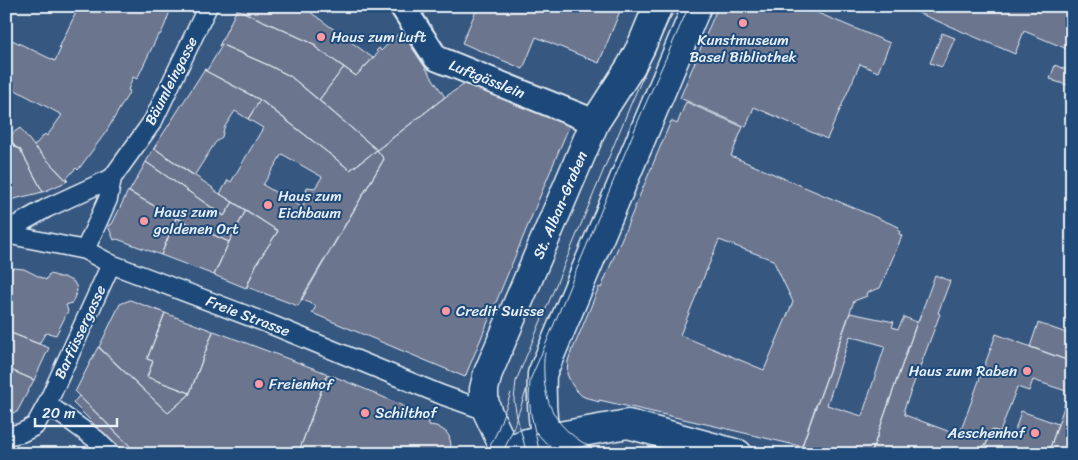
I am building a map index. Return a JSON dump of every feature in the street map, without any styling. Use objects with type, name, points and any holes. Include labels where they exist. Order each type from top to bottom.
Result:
[{"type":"street","name":"Bäumleingasse","points":[[84,250],[108,199],[112,178],[153,121],[208,6]]},
{"type":"street","name":"Luftgässlein","points":[[402,6],[436,58],[596,122]]},
{"type":"street","name":"St. Alban-Graben","points":[[506,453],[484,400],[488,373],[596,122],[631,66],[658,6]]},
{"type":"street","points":[[547,446],[542,420],[542,374],[697,6]]},
{"type":"street","name":"Bäumleingasse","points":[[6,233],[47,208],[112,178]]},
{"type":"street","name":"Freie Strasse","points":[[6,233],[84,250],[111,264],[272,325],[442,395],[487,411]]},
{"type":"street","name":"Barfüssergasse","points":[[6,436],[21,433],[35,426],[47,404],[111,264]]},
{"type":"street","points":[[47,404],[97,440],[111,454]]},
{"type":"street","points":[[506,453],[524,444],[547,446],[628,424],[738,454]]},
{"type":"building","points":[[79,6],[172,6],[164,27],[160,35],[158,35],[137,79],[133,77],[128,90],[130,91],[106,132],[78,170],[76,168],[66,179],[67,181],[34,146],[45,134],[47,136],[62,115],[6,85],[6,37],[55,61],[61,48],[59,48]]},
{"type":"building","name":"Haus zum Luft","points":[[237,6],[302,6],[373,58],[356,76],[315,47],[316,45],[237,9]]},
{"type":"building","points":[[419,6],[436,6],[424,14]]},
{"type":"building","points":[[478,6],[622,6],[599,63],[536,37],[523,69],[462,43]]},
{"type":"building","points":[[718,6],[801,6],[890,43],[878,72],[860,64],[827,139],[754,107],[746,127],[680,98]]},
{"type":"building","points":[[902,6],[1072,6],[1072,51],[1024,31],[1015,54]]},
{"type":"building","points":[[237,9],[316,45],[315,47],[344,67],[319,100],[290,76],[220,44]]},
{"type":"building","points":[[401,31],[445,97],[377,150],[319,100],[344,67],[356,76],[378,53],[376,51],[379,48],[381,51]]},
{"type":"building","points":[[942,33],[955,38],[942,67],[930,63]]},
{"type":"building","points":[[220,44],[290,76],[377,150],[350,170],[262,101],[204,70],[207,70],[221,47],[219,46]]},
{"type":"building","points":[[1055,65],[1071,72],[1067,85],[1050,79]]},
{"type":"building","points":[[204,70],[260,100],[248,119],[235,111],[224,128],[222,137],[215,143],[194,176],[154,148]]},
{"type":"building","points":[[468,82],[570,124],[465,377],[312,313],[316,306],[301,299],[384,159],[377,150],[445,97]]},
{"type":"building","name":"Haus zum Eichbaum","points":[[260,100],[350,170],[377,150],[384,159],[298,306],[247,287],[257,263],[278,231],[220,194],[228,180],[231,182],[263,128],[248,119]],"holes":[[[282,154],[322,177],[315,188],[307,187],[303,208],[263,185]]]},
{"type":"building","points":[[686,102],[743,127],[731,156],[899,227],[897,230],[900,231],[899,234],[902,236],[880,288],[866,293],[867,296],[854,301],[802,446],[599,400],[599,402],[582,396],[575,389],[567,374],[568,361],[572,349],[599,287],[601,288],[671,121],[677,124]],"holes":[[[719,240],[773,260],[793,302],[764,370],[680,335]]]},
{"type":"building","points":[[20,128],[66,182],[43,192],[20,149],[15,147],[9,136]]},
{"type":"building","points":[[6,134],[15,147],[20,149],[43,192],[6,201]]},
{"type":"building","points":[[154,148],[233,202],[224,216],[146,162]]},
{"type":"building","points":[[146,162],[224,216],[233,202],[246,210],[229,242],[176,218],[129,192]]},
{"type":"building","name":"Haus zum goldenen Ort","points":[[128,191],[176,218],[161,255],[117,239],[114,240],[108,226],[112,224]]},
{"type":"building","points":[[246,210],[278,231],[257,263],[246,288],[214,275]]},
{"type":"building","points":[[176,218],[229,242],[214,275],[161,255]]},
{"type":"building","points":[[6,269],[24,269],[46,280],[49,274],[64,277],[74,282],[76,286],[77,291],[72,303],[66,305],[68,311],[56,335],[45,334],[39,344],[6,331]]},
{"type":"building","name":"Haus zum Raben","points":[[935,275],[950,281],[938,313],[940,314],[904,409],[905,415],[953,433],[959,432],[996,334],[1072,362],[1072,393],[1033,380],[1029,391],[1017,387],[1000,432],[991,430],[981,454],[871,454],[917,322]]},
{"type":"building","points":[[130,300],[165,313],[147,359],[153,361],[147,377],[190,393],[168,413],[99,347],[120,304]]},
{"type":"building","points":[[165,313],[213,331],[190,393],[147,377],[153,361],[147,359]]},
{"type":"building","points":[[850,313],[894,322],[892,327],[898,329],[904,317],[917,322],[871,454],[802,453],[802,446]],"holes":[[[850,336],[885,346],[862,416],[827,405]]]},
{"type":"building","points":[[1038,323],[1072,335],[1072,362],[1030,347]]},
{"type":"building","points":[[6,331],[49,348],[34,380],[6,368]]},
{"type":"building","name":"Freienhof","points":[[214,331],[326,373],[327,375],[298,454],[138,454],[75,392],[98,347],[168,413],[189,395]]},
{"type":"building","points":[[6,368],[34,380],[17,412],[6,414]]},
{"type":"building","name":"Schilthof","points":[[327,375],[372,392],[429,418],[429,425],[440,428],[449,436],[451,444],[449,454],[298,454]]},
{"type":"building","points":[[1069,392],[1072,393],[1072,440],[1067,454],[1048,454]]},
{"type":"building","points":[[79,396],[138,454],[124,454],[73,403]]},
{"type":"building","name":"Aeschenhof","points":[[1021,411],[1058,424],[1048,454],[981,454],[991,430],[1014,434]]},
{"type":"tram line","points":[[527,454],[514,400],[516,381],[633,99],[677,6]]},
{"type":"tram line","points":[[540,454],[531,414],[529,398],[530,380],[642,112],[689,6]]},
{"type":"tram line","points":[[545,353],[544,376],[546,391],[554,415],[580,441],[604,454]]},
{"type":"tram line","points":[[502,454],[512,432],[527,388]]},
{"type":"tram line","points":[[486,454],[497,432],[511,393]]},
{"type":"tram line","points":[[536,432],[546,443],[564,454]]},
{"type":"tram line","points":[[558,452],[598,453]]},
{"type":"place","name":"Kunstmuseum Basel Bibliothek","points":[[743,23]]},
{"type":"place","name":"Haus zum Luft","points":[[321,37]]},
{"type":"place","name":"Haus zum Eichbaum","points":[[268,205]]},
{"type":"place","name":"Haus zum goldenen Ort","points":[[144,221]]},
{"type":"place","name":"Credit Suisse","points":[[446,311]]},
{"type":"place","name":"Haus zum Raben","points":[[1027,371]]},
{"type":"place","name":"Freienhof","points":[[259,384]]},
{"type":"place","name":"Schilthof","points":[[365,413]]},
{"type":"place","name":"Aeschenhof","points":[[1035,433]]}]
